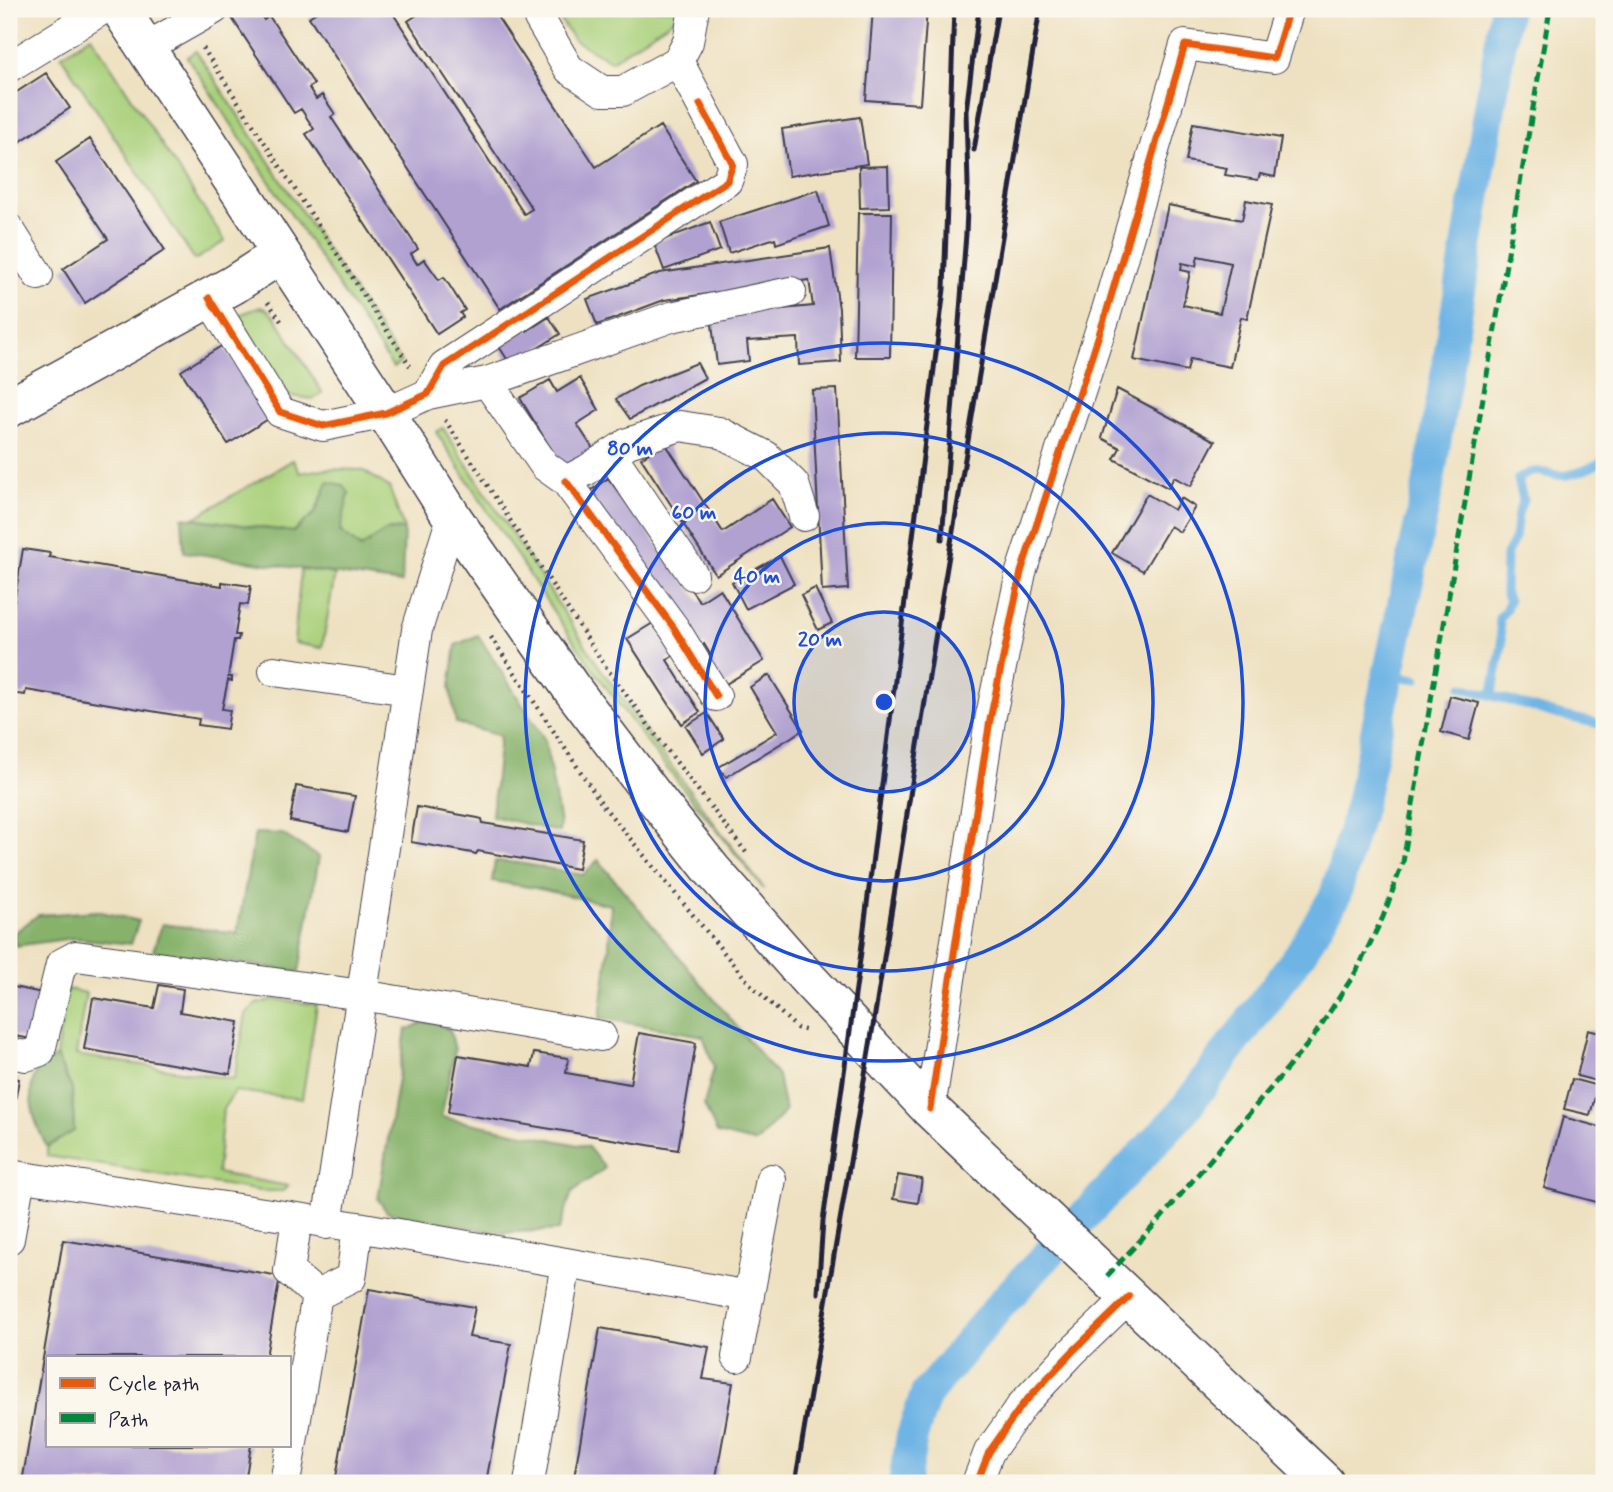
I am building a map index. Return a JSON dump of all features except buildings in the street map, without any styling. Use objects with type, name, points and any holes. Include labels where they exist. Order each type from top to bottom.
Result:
[{"type":"main road","points":[[120,9],[387,413],[452,517],[572,689],[712,870],[809,980],[930,1109],[1325,1483]]},
{"type":"main road","points":[[9,408],[209,298],[281,254]]},
{"type":"street","points":[[9,67],[103,9]]},
{"type":"street","points":[[145,48],[214,9]]},
{"type":"street","points":[[538,9],[539,19],[569,69],[602,91],[623,90],[678,61],[688,42],[694,9]]},
{"type":"street","points":[[930,1109],[990,720],[1021,572],[1107,310],[1185,45],[1275,58],[1289,9]]},
{"type":"street","points":[[428,394],[444,366],[727,181],[733,164],[678,61]]},
{"type":"street","points":[[9,229],[38,275]]},
{"type":"street","points":[[209,298],[279,412],[323,426],[387,413],[428,394],[487,382],[671,317],[791,292]]},
{"type":"street","points":[[487,382],[545,466],[566,481],[674,628],[716,696]]},
{"type":"street","points":[[566,481],[620,449],[680,426],[719,432],[766,456],[794,484],[804,516]]},
{"type":"street","points":[[620,449],[693,575]]},
{"type":"street","points":[[327,1224],[417,631],[452,517]]},
{"type":"street","points":[[274,671],[408,690]]},
{"type":"street","points":[[9,1053],[26,1056],[40,1051],[61,964],[76,956],[362,995],[601,1036]]},
{"type":"street","points":[[9,1239],[14,1176],[358,1227],[749,1296]]},
{"type":"street","points":[[737,1357],[771,1179]]},
{"type":"street","points":[[297,1219],[289,1271],[317,1295]]},
{"type":"street","points":[[317,1295],[351,1278],[358,1227]]},
{"type":"street","points":[[529,1483],[566,1263]]},
{"type":"street","points":[[285,1483],[317,1295]]},
{"type":"street","points":[[977,1483],[989,1452],[1024,1404],[1073,1351],[1129,1297]]},
{"type":"path","points":[[201,44],[605,666],[753,862]]},
{"type":"green space","points":[[557,9],[680,9],[678,16],[611,61],[574,40],[558,17]]},
{"type":"green space","points":[[91,36],[225,241],[195,260],[61,56]]},
{"type":"green space","points":[[196,51],[401,362],[393,368],[187,57]]},
{"type":"green space","points":[[260,307],[275,317],[322,392],[321,395],[313,399],[289,396],[238,317]]},
{"type":"green space","points":[[443,428],[601,669],[764,889],[657,756],[595,672],[436,432]]},
{"type":"green space","points":[[293,460],[300,473],[323,469],[362,470],[389,487],[404,529],[385,531],[361,548],[340,531],[328,482],[315,513],[293,532],[194,518]]},
{"type":"green space","points":[[328,482],[343,485],[349,493],[340,531],[361,548],[385,531],[404,529],[402,583],[184,552],[182,517],[293,532],[315,513]]},
{"type":"green space","points":[[301,569],[335,574],[322,648],[294,643]]},
{"type":"green space","points":[[478,635],[545,740],[560,824],[559,832],[492,816],[500,736],[456,723],[450,687],[456,645]]},
{"type":"green space","points":[[255,833],[282,834],[319,857],[299,972],[153,951],[162,924],[237,933]]},
{"type":"green space","points":[[598,860],[778,1076],[785,1111],[756,1143],[717,1133],[704,1105],[714,1067],[703,1036],[600,1018],[611,905],[492,881],[495,861],[583,875]]},
{"type":"green space","points":[[97,911],[139,921],[131,944],[74,938],[15,946],[13,934],[38,915]]},
{"type":"green space","points":[[67,989],[86,993],[76,1055],[234,1079],[246,1014],[256,1004],[275,999],[317,1005],[302,1099],[235,1091],[223,1109],[217,1173],[288,1186],[283,1191],[261,1191],[47,1156],[47,1147],[74,1131],[72,1089],[56,1056]]},
{"type":"green space","points":[[434,1022],[450,1030],[455,1050],[441,1117],[588,1147],[605,1168],[572,1192],[559,1230],[498,1233],[387,1212],[378,1199],[406,1030],[422,1023]]},
{"type":"green space","points":[[56,1056],[72,1089],[74,1131],[47,1147],[32,1109],[31,1088],[38,1069]]},
{"type":"waterway","points":[[904,1483],[912,1436],[926,1394],[1001,1304],[1180,1115],[1300,954],[1335,896],[1361,804],[1428,486],[1506,9]]},
{"type":"waterway","points":[[1492,696],[1502,645],[1499,618],[1509,601],[1505,592],[1506,555],[1515,538],[1523,500],[1518,479],[1537,471],[1559,475],[1572,474],[1604,460]]},
{"type":"waterway","points":[[1390,675],[1417,679]]},
{"type":"waterway","points":[[1462,687],[1604,725]]},
{"type":"railway","points":[[818,1293],[823,1221],[860,960],[944,289],[954,9]]},
{"type":"railway","points":[[942,539],[966,234],[966,111],[979,9]]},
{"type":"railway","points":[[974,150],[998,9]]},
{"type":"railway","points":[[795,1483],[870,1045],[1040,9]]},
{"type":"marked path","points":[[1107,1276],[1162,1217],[1312,1039],[1357,970],[1383,917],[1403,862],[1550,9]]},
{"type":"cycle path","points":[[930,1109],[990,720],[1021,572],[1107,310],[1185,45],[1274,58],[1289,9]]},
{"type":"cycle path","points":[[209,298],[280,412],[323,426],[386,413],[428,394],[444,366],[727,181],[733,164],[700,104]]},
{"type":"cycle path","points":[[566,481],[674,628],[716,696]]},
{"type":"cycle path","points":[[977,1483],[989,1452],[1023,1404],[1129,1297]]}]
